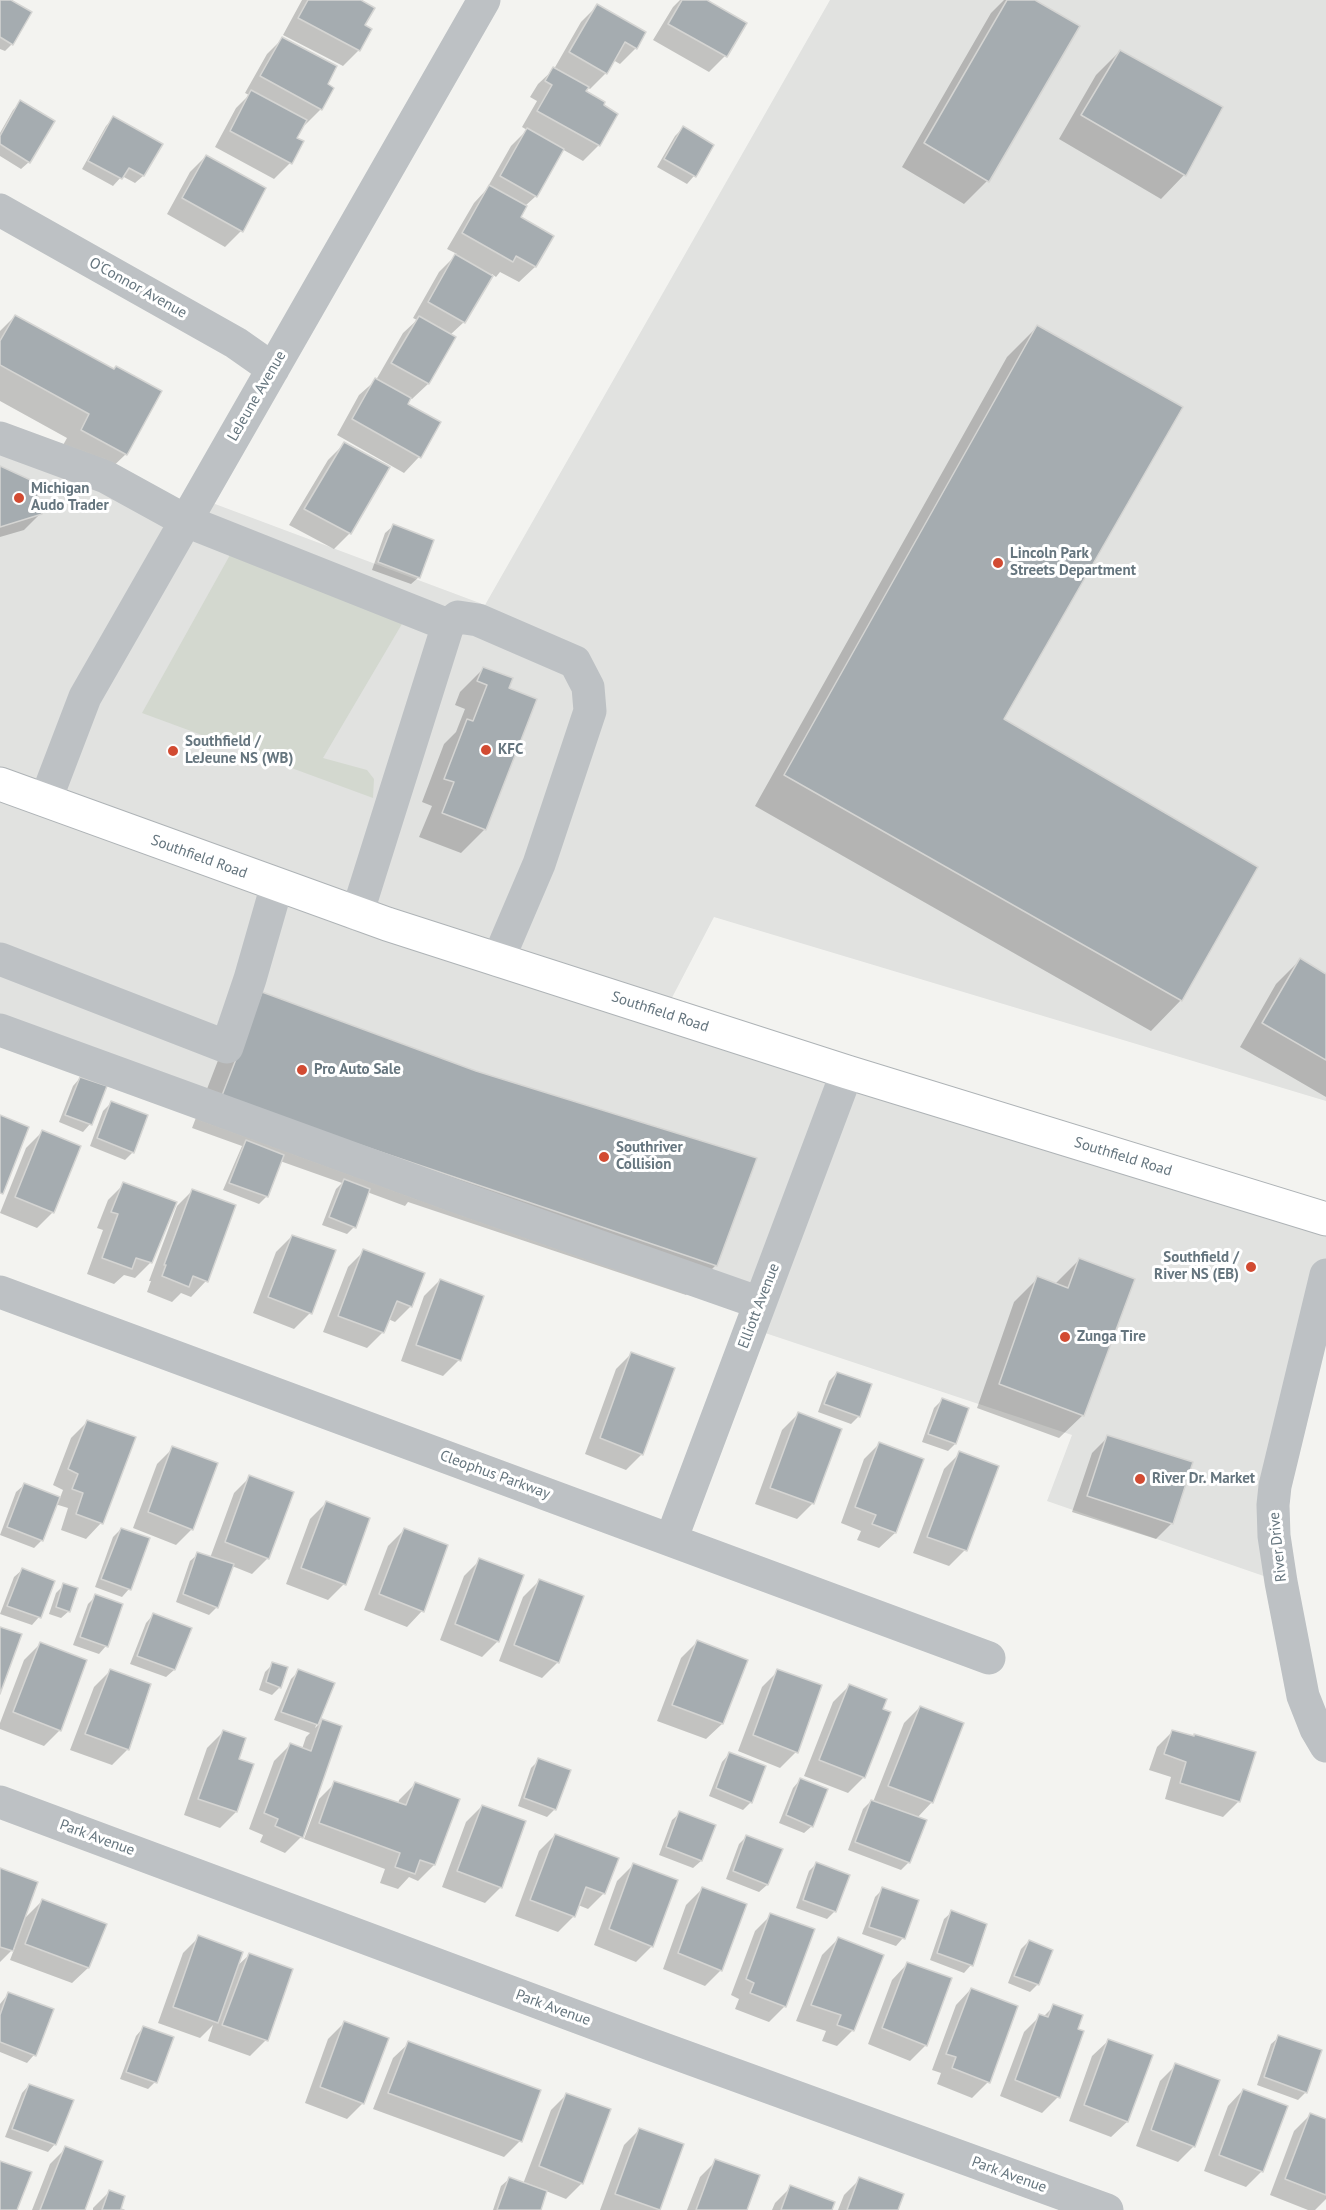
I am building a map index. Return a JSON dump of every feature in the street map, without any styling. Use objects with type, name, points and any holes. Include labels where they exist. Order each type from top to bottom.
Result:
[{"type":"main road","name":"Southfield Road","points":[[0,784],[357,914],[847,1072],[1326,1219]]},
{"type":"street","name":"LeJeune Avenue","points":[[46,799],[85,697],[484,0]]},
{"type":"street","name":"O'Connor Avenue","points":[[0,210],[236,343],[273,369]]},
{"type":"street","points":[[0,438],[106,477],[186,521],[448,625]]},
{"type":"street","points":[[357,914],[448,625],[458,617],[478,620],[575,662],[588,687],[590,711],[539,864],[498,960]]},
{"type":"street","points":[[0,959],[226,1047],[250,979],[277,885]]},
{"type":"street","points":[[0,1030],[461,1198],[760,1303]]},
{"type":"street","name":"Elliott Avenue","points":[[671,1540],[847,1072]]},
{"type":"street","name":"River Drive","points":[[1326,1275],[1275,1486],[1273,1505],[1274,1536],[1281,1582],[1303,1696],[1316,1729],[1326,1746]]},
{"type":"street","name":"Cleophus Parkway","points":[[0,1292],[989,1659]]},
{"type":"street","name":"Park Avenue","points":[[0,1802],[650,2044],[1107,2210]]},
{"type":"shaded area","points":[[830,0],[1326,0],[1326,1101],[714,917],[664,1013],[1326,1219],[1326,1275],[1275,1486],[1281,1582],[1047,1501],[1072,1435],[750,1328],[760,1304],[0,1030],[0,438],[185,520],[199,498],[485,605]]},
{"type":"shaded area","points":[[235,546],[409,612],[323,758],[367,770],[374,779],[373,798],[142,713]]},
{"type":"building","points":[[0,0],[11,0],[32,12],[13,45],[0,37]]},
{"type":"building","points":[[308,0],[361,0],[375,8],[365,25],[372,29],[360,51],[298,18]]},
{"type":"building","points":[[682,0],[707,0],[747,23],[727,57],[668,24]]},
{"type":"building","points":[[1007,0],[1035,0],[1080,26],[989,182],[924,143]]},
{"type":"building","points":[[597,4],[646,32],[637,49],[625,42],[607,74],[569,52]]},
{"type":"building","points":[[282,37],[337,66],[328,84],[334,88],[322,110],[260,76]]},
{"type":"building","points":[[1120,50],[1223,107],[1186,176],[1081,115]]},
{"type":"building","points":[[553,67],[589,87],[586,91],[605,102],[604,105],[618,114],[600,146],[537,111],[552,85],[545,81]]},
{"type":"building","points":[[251,90],[307,120],[297,138],[304,141],[292,164],[230,131]]},
{"type":"building","points":[[20,100],[55,121],[30,163],[0,144],[0,136]]},
{"type":"building","points":[[113,116],[163,144],[144,176],[129,168],[122,179],[88,161]]},
{"type":"building","points":[[683,126],[714,145],[696,177],[664,159]]},
{"type":"building","points":[[527,128],[564,149],[537,197],[500,176]]},
{"type":"building","points":[[206,155],[266,188],[243,232],[182,198]]},
{"type":"building","points":[[489,185],[527,206],[521,217],[554,236],[536,267],[516,256],[513,262],[462,233]]},
{"type":"building","points":[[455,254],[493,276],[465,323],[428,302]]},
{"type":"building","points":[[15,315],[114,369],[116,366],[162,391],[127,455],[81,430],[89,414],[0,365],[0,341]]},
{"type":"building","points":[[419,316],[456,337],[429,384],[391,363]]},
{"type":"building","name":"Lincoln Park Streets Department","points":[[1037,325],[1183,407],[1004,719],[1258,867],[1182,1001],[784,775]]},
{"type":"building","points":[[375,378],[411,398],[408,404],[441,422],[421,458],[352,419]]},
{"type":"building","points":[[344,442],[390,467],[351,534],[304,509]]},
{"type":"building","name":"Michigan Audo Trader","points":[[0,466],[35,482],[42,514],[0,527]]},
{"type":"building","points":[[393,524],[434,540],[420,578],[378,562]]},
{"type":"building","name":"KFC","points":[[483,667],[513,678],[509,688],[537,699],[486,830],[442,813],[454,782],[444,779],[467,719],[473,721],[487,685],[477,681]]},
{"type":"building","points":[[1300,958],[1326,974],[1326,1060],[1262,1023]]},
{"type":"building","points":[[262,992],[476,1071],[757,1158],[717,1266],[221,1098]]},
{"type":"building","points":[[80,1077],[107,1086],[92,1125],[65,1115]]},
{"type":"building","points":[[111,1101],[148,1115],[134,1153],[97,1138]]},
{"type":"building","points":[[0,1115],[29,1127],[3,1194],[0,1193]]},
{"type":"building","points":[[42,1130],[81,1146],[54,1213],[15,1197]]},
{"type":"building","points":[[246,1140],[284,1155],[268,1197],[229,1183]]},
{"type":"building","points":[[344,1179],[370,1189],[356,1228],[329,1217]]},
{"type":"building","points":[[123,1182],[177,1202],[152,1263],[136,1258],[132,1269],[102,1258],[118,1214],[111,1212]]},
{"type":"building","points":[[192,1189],[236,1205],[208,1282],[193,1276],[189,1287],[162,1276]]},
{"type":"building","points":[[292,1235],[336,1250],[312,1314],[268,1297]]},
{"type":"building","points":[[363,1249],[425,1273],[412,1307],[397,1301],[384,1333],[338,1316]]},
{"type":"building","name":"Zunga Tire","points":[[1079,1258],[1135,1279],[1084,1416],[999,1384],[1037,1276],[1068,1288]]},
{"type":"building","points":[[440,1279],[484,1296],[461,1361],[416,1345]]},
{"type":"building","points":[[631,1352],[675,1368],[643,1455],[600,1438]]},
{"type":"building","points":[[837,1372],[872,1384],[860,1417],[824,1404]]},
{"type":"building","points":[[942,1398],[969,1408],[956,1444],[928,1434]]},
{"type":"building","points":[[798,1412],[842,1429],[814,1504],[770,1488]]},
{"type":"building","points":[[87,1420],[136,1437],[103,1524],[76,1514],[83,1493],[72,1489],[78,1474],[68,1469]]},
{"type":"building","name":"River Dr. Market","points":[[1107,1435],[1193,1462],[1173,1524],[1087,1496]]},
{"type":"building","points":[[879,1442],[924,1459],[896,1533],[872,1524],[876,1515],[855,1507]]},
{"type":"building","points":[[172,1446],[218,1463],[193,1530],[148,1512]]},
{"type":"building","points":[[959,1451],[999,1466],[967,1551],[927,1537]]},
{"type":"building","points":[[249,1475],[294,1492],[269,1559],[225,1542]]},
{"type":"building","points":[[24,1483],[60,1497],[43,1541],[7,1527]]},
{"type":"building","points":[[326,1501],[370,1518],[346,1585],[301,1568]]},
{"type":"building","points":[[121,1528],[150,1538],[131,1590],[101,1579]]},
{"type":"building","points":[[404,1528],[448,1545],[424,1612],[379,1594]]},
{"type":"building","points":[[197,1552],[234,1564],[218,1608],[183,1594]]},
{"type":"building","points":[[479,1558],[524,1575],[499,1642],[455,1624]]},
{"type":"building","points":[[22,1568],[55,1581],[41,1618],[7,1606]]},
{"type":"building","points":[[539,1579],[584,1596],[559,1663],[514,1645]]},
{"type":"building","points":[[63,1583],[78,1588],[70,1612],[56,1607]]},
{"type":"building","points":[[95,1594],[123,1604],[108,1647],[80,1637]]},
{"type":"building","points":[[153,1613],[192,1628],[175,1670],[137,1656]]},
{"type":"building","points":[[0,1627],[22,1634],[0,1694]]},
{"type":"building","points":[[697,1640],[748,1660],[723,1724],[672,1705]]},
{"type":"building","points":[[40,1642],[87,1660],[61,1731],[13,1712]]},
{"type":"building","points":[[272,1662],[288,1667],[281,1688],[266,1682]]},
{"type":"building","points":[[110,1669],[151,1684],[129,1750],[85,1734]]},
{"type":"building","points":[[298,1669],[335,1683],[318,1725],[281,1712]]},
{"type":"building","points":[[777,1669],[822,1685],[798,1753],[753,1735]]},
{"type":"building","points":[[849,1684],[887,1699],[883,1709],[891,1712],[865,1778],[819,1760]]},
{"type":"building","points":[[920,1706],[964,1723],[933,1803],[888,1786]]},
{"type":"building","points":[[322,1719],[342,1726],[303,1838],[275,1826],[278,1819],[264,1813],[290,1743],[311,1751]]},
{"type":"building","points":[[223,1730],[246,1738],[239,1759],[254,1764],[237,1812],[198,1799]]},
{"type":"building","points":[[1172,1730],[1256,1752],[1240,1802],[1180,1783],[1186,1762],[1164,1754]]},
{"type":"building","points":[[729,1752],[766,1766],[752,1803],[716,1788]]},
{"type":"building","points":[[538,1758],[571,1770],[556,1810],[524,1798]]},
{"type":"building","points":[[800,1778],[828,1789],[813,1827],[786,1815]]},
{"type":"building","points":[[334,1781],[406,1805],[415,1782],[460,1799],[435,1865],[420,1860],[415,1874],[395,1867],[400,1853],[319,1823]]},
{"type":"building","points":[[871,1800],[927,1820],[910,1863],[855,1842]]},
{"type":"building","points":[[482,1805],[526,1821],[502,1888],[457,1871]]},
{"type":"building","points":[[679,1811],[716,1825],[702,1861],[666,1847]]},
{"type":"building","points":[[555,1834],[619,1858],[605,1894],[586,1887],[575,1917],[530,1900]]},
{"type":"building","points":[[746,1835],[783,1849],[768,1885],[733,1871]]},
{"type":"building","points":[[816,1862],[850,1875],[836,1912],[803,1900]]},
{"type":"building","points":[[633,1863],[678,1880],[653,1947],[609,1929]]},
{"type":"building","points":[[0,1868],[38,1882],[13,1951],[0,1947]]},
{"type":"building","points":[[702,1887],[747,1904],[722,1971],[678,1953]]},
{"type":"building","points":[[882,1887],[919,1900],[905,1939],[869,1927]]},
{"type":"building","points":[[42,1899],[107,1924],[89,1968],[25,1944]]},
{"type":"building","points":[[951,1910],[987,1924],[973,1966],[937,1953]]},
{"type":"building","points":[[770,1913],[815,1929],[786,2007],[750,1993],[754,1983],[746,1979]]},
{"type":"building","points":[[198,1935],[243,1952],[218,2023],[173,2007]]},
{"type":"building","points":[[838,1937],[884,1955],[854,2031],[837,2025],[841,2015],[811,2005]]},
{"type":"building","points":[[1029,1940],[1053,1950],[1039,1985],[1014,1976]]},
{"type":"building","points":[[249,1953],[293,1969],[268,2041],[222,2025]]},
{"type":"building","points":[[907,1962],[952,1978],[927,2046],[882,2028]]},
{"type":"building","points":[[971,1988],[1018,2006],[990,2083],[952,2068],[956,2057],[946,2054]]},
{"type":"building","points":[[8,1992],[54,2009],[36,2056],[0,2042],[0,2015]]},
{"type":"building","points":[[1053,2004],[1083,2015],[1078,2029],[1084,2031],[1060,2098],[1015,2080],[1039,2014],[1048,2017]]},
{"type":"building","points":[[344,2021],[389,2038],[364,2104],[320,2087]]},
{"type":"building","points":[[143,2026],[174,2037],[157,2083],[126,2072]]},
{"type":"building","points":[[1278,2035],[1322,2050],[1307,2093],[1264,2077]]},
{"type":"building","points":[[1108,2039],[1153,2055],[1128,2122],[1084,2105]]},
{"type":"building","points":[[408,2041],[541,2090],[522,2142],[388,2093]]},
{"type":"building","points":[[1175,2063],[1220,2080],[1195,2147],[1151,2130]]},
{"type":"building","points":[[29,2084],[74,2100],[56,2145],[12,2129]]},
{"type":"building","points":[[1243,2089],[1288,2106],[1263,2172],[1219,2155]]},
{"type":"building","points":[[566,2093],[611,2109],[583,2184],[539,2166]]},
{"type":"building","points":[[1310,2113],[1326,2119],[1326,2195],[1285,2179]]},
{"type":"building","points":[[639,2128],[684,2144],[660,2210],[615,2194]]},
{"type":"building","points":[[65,2146],[103,2161],[85,2210],[40,2210]]},
{"type":"building","points":[[715,2159],[760,2175],[747,2210],[696,2210]]},
{"type":"building","points":[[0,2161],[32,2172],[17,2210],[0,2210]]},
{"type":"building","points":[[509,2177],[547,2191],[541,2210],[497,2210]]},
{"type":"building","points":[[859,2177],[904,2194],[898,2210],[847,2210]]},
{"type":"building","points":[[790,2185],[835,2202],[832,2210],[781,2210]]},
{"type":"building","points":[[109,2190],[125,2196],[121,2209],[124,2210],[102,2210]]},
{"type":"place","name":"Michigan Audo Trader","points":[[19,498]]},
{"type":"place","name":"Lincoln Park Streets Department","points":[[998,563]]},
{"type":"place","name":"KFC","points":[[486,750]]},
{"type":"place","name":"Southfield / LeJeune NS (WB)","points":[[173,751]]},
{"type":"place","name":"Pro Auto Sale","points":[[302,1070]]},
{"type":"place","name":"Southriver Collision","points":[[604,1157]]},
{"type":"place","name":"Southfield / River NS (EB)","points":[[1251,1267]]},
{"type":"place","name":"Zunga Tire","points":[[1065,1337]]},
{"type":"place","name":"River Dr. Market","points":[[1140,1479]]}]
